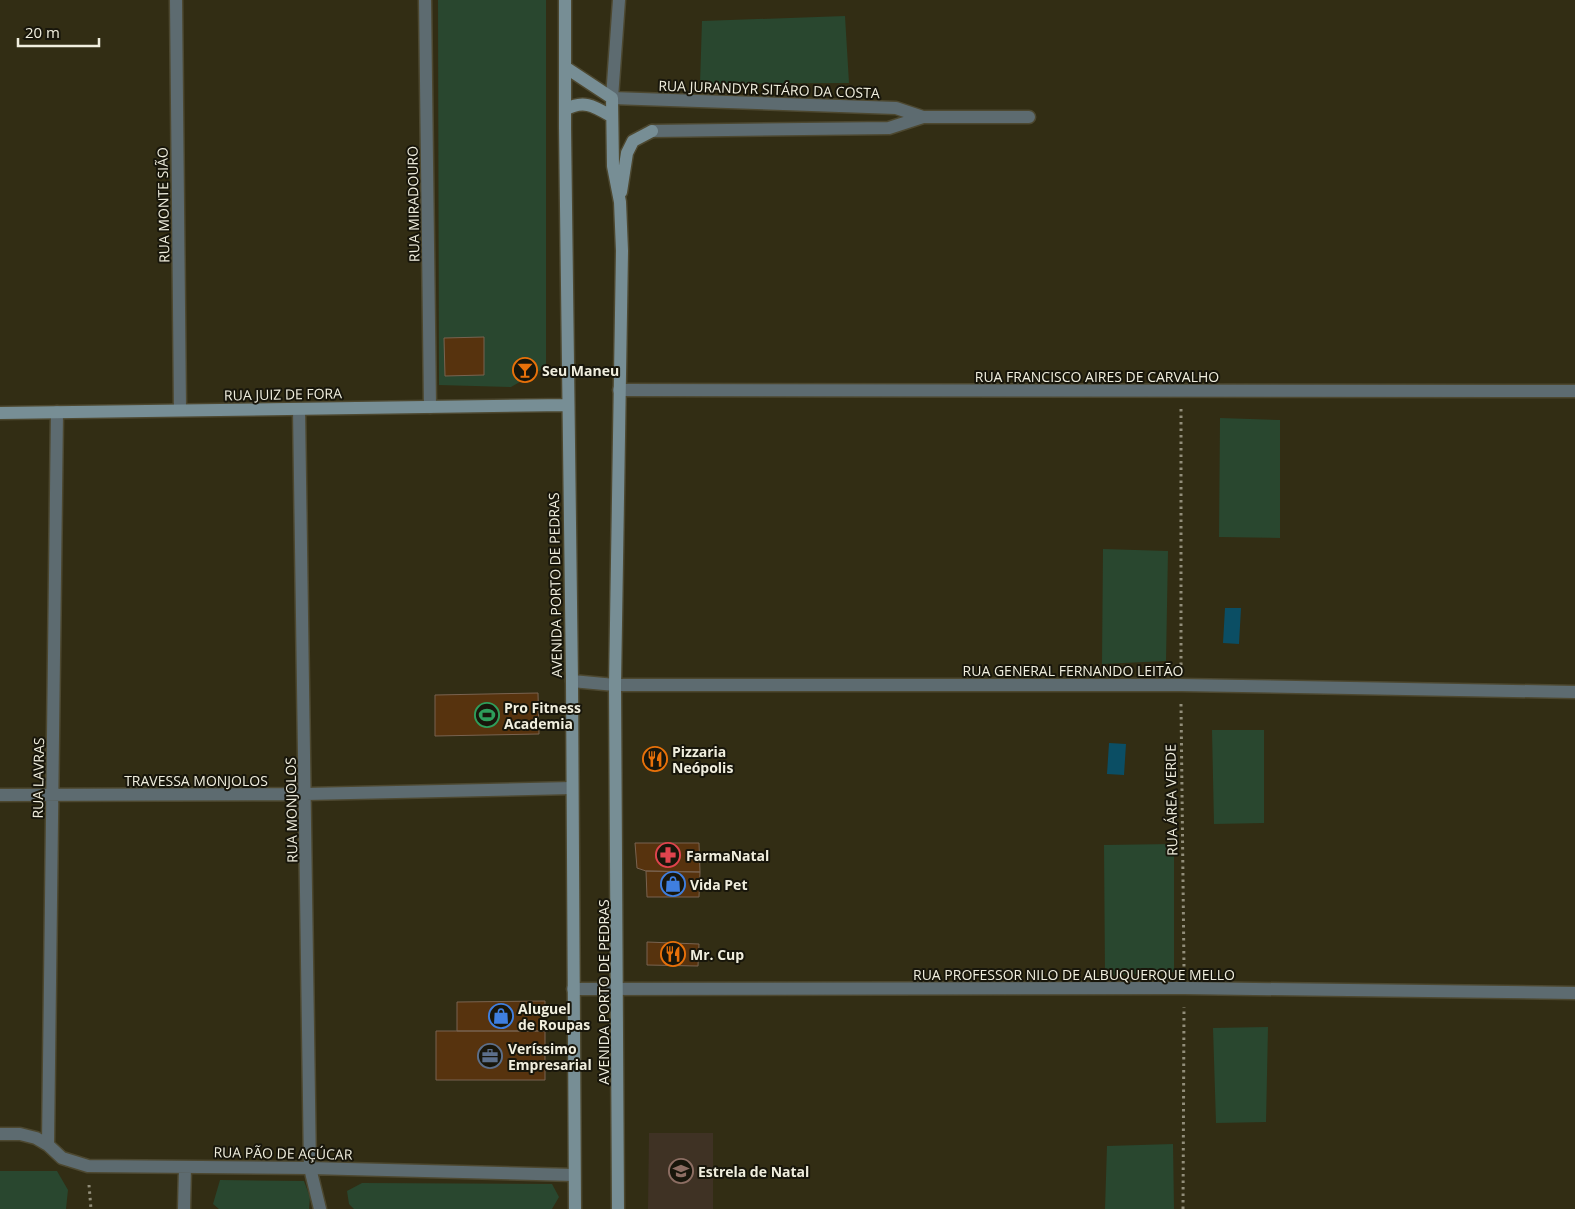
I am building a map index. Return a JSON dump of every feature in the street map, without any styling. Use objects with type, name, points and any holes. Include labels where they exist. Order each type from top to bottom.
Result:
[{"type":"main road","name":"AVENIDA PORTO DE PEDRAS","points":[[565,0],[575,1209]]},
{"type":"main road","points":[[565,67],[612,98]]},
{"type":"main road","name":"AVENIDA PORTO DE PEDRAS","points":[[612,98],[612,166],[620,202],[622,251],[615,685],[619,990],[618,1209]]},
{"type":"main road","points":[[565,110],[575,104],[591,104],[611,116]]},
{"type":"main road","points":[[620,202],[627,153],[633,141],[652,132]]},
{"type":"main road","name":"RUA JUIZ DE FORA","points":[[0,413],[567,406]]},
{"type":"street","name":"RUA MONTE SIÃO","points":[[176,0],[180,410]]},
{"type":"street","name":"RUA MIRADOURO","points":[[425,0],[430,407]]},
{"type":"street","name":"AVENIDA PORTO DE PEDRAS","points":[[612,98],[619,0]]},
{"type":"street","name":"RUA JURANDYR SITÁRO DA COSTA","points":[[612,98],[896,108],[923,116],[1029,117]]},
{"type":"street","name":"RUA JURANDYR SITÁRO DA COSTA","points":[[652,132],[890,128],[923,116]]},
{"type":"street","name":"RUA FRANCISCO AIRES DE CARVALHO","points":[[619,390],[1575,391]]},
{"type":"street","name":"RUA MONJOLOS","points":[[299,409],[310,1168],[320,1209]]},
{"type":"street","name":"RUA LAVRAS","points":[[48,1145],[57,412]]},
{"type":"street","name":"RUA GENERAL FERNANDO LEITÃO","points":[[572,680],[615,685],[1181,685],[1575,692]]},
{"type":"street","name":"TRAVESSA MONJOLOS","points":[[0,795],[306,794],[572,788]]},
{"type":"street","name":"RUA PROFESSOR NILO DE ALBUQUERQUE MELLO","points":[[573,990],[1184,988],[1575,993]]},
{"type":"street","name":"RUA PÃO DE AÇÚCAR","points":[[0,1134],[20,1134],[48,1145],[62,1158],[88,1166],[310,1168],[574,1175]]},
{"type":"street","points":[[184,1209],[185,1167]]},
{"type":"path","name":"RUA ÁREA VERDE","points":[[1181,391],[1184,988],[1183,1209]]},
{"type":"shaded area","name":"Estrela de Natal","points":[[649,1133],[713,1133],[713,1209],[648,1209]]},
{"type":"green space","points":[[438,0],[546,0],[546,367],[511,387],[439,385]]},
{"type":"green space","points":[[845,16],[849,83],[700,84],[702,21]]},
{"type":"green space","points":[[1220,418],[1280,420],[1280,538],[1219,537]]},
{"type":"green space","points":[[1103,549],[1168,551],[1166,661],[1102,664]]},
{"type":"green space","points":[[1212,730],[1264,730],[1264,823],[1214,824]]},
{"type":"green space","points":[[1174,844],[1174,972],[1105,976],[1104,845]]},
{"type":"green space","points":[[1268,1027],[1266,1122],[1216,1123],[1213,1028]]},
{"type":"green space","points":[[1173,1144],[1174,1209],[1105,1209],[1107,1146]]},
{"type":"green space","points":[[0,1171],[57,1171],[68,1190],[66,1209],[0,1209]]},
{"type":"green space","points":[[220,1180],[304,1181],[310,1197],[309,1209],[219,1209],[213,1204]]},
{"type":"green space","points":[[362,1183],[552,1184],[559,1197],[552,1209],[354,1209],[349,1204],[347,1191]]},
{"type":"water","points":[[1225,608],[1241,608],[1239,644],[1223,643]]},
{"type":"water","points":[[1109,743],[1126,744],[1124,775],[1107,774]]},
{"type":"building","points":[[484,337],[484,375],[445,376],[444,338]]},
{"type":"building","name":"Pro Fitness Academia","points":[[538,693],[539,734],[435,736],[435,695]]},
{"type":"building","name":"FarmaNatal","points":[[635,843],[699,843],[700,872],[646,871],[637,868]]},
{"type":"building","name":"Vida Pet","points":[[646,871],[700,872],[699,897],[647,897]]},
{"type":"building","name":"Mr. Cup","points":[[647,942],[699,944],[698,966],[647,965]]},
{"type":"building","name":"Aluguel de Roupas","points":[[545,1001],[545,1031],[457,1031],[457,1002]]},
{"type":"building","name":"Veríssimo Empresarial","points":[[436,1031],[545,1031],[545,1080],[436,1080]]},
{"type":"place","name":"Seu Maneu","points":[[525,370]]},
{"type":"place","name":"Pro Fitness Academia","points":[[487,715]]},
{"type":"place","name":"Pizzaria Neópolis","points":[[655,759]]},
{"type":"place","name":"FarmaNatal","points":[[668,855]]},
{"type":"place","name":"Vida Pet","points":[[673,884]]},
{"type":"place","name":"Mr. Cup","points":[[673,954]]},
{"type":"place","name":"Aluguel de Roupas","points":[[501,1016]]},
{"type":"place","name":"Veríssimo Empresarial","points":[[490,1056]]},
{"type":"place","name":"Estrela de Natal","points":[[681,1171]]}]
